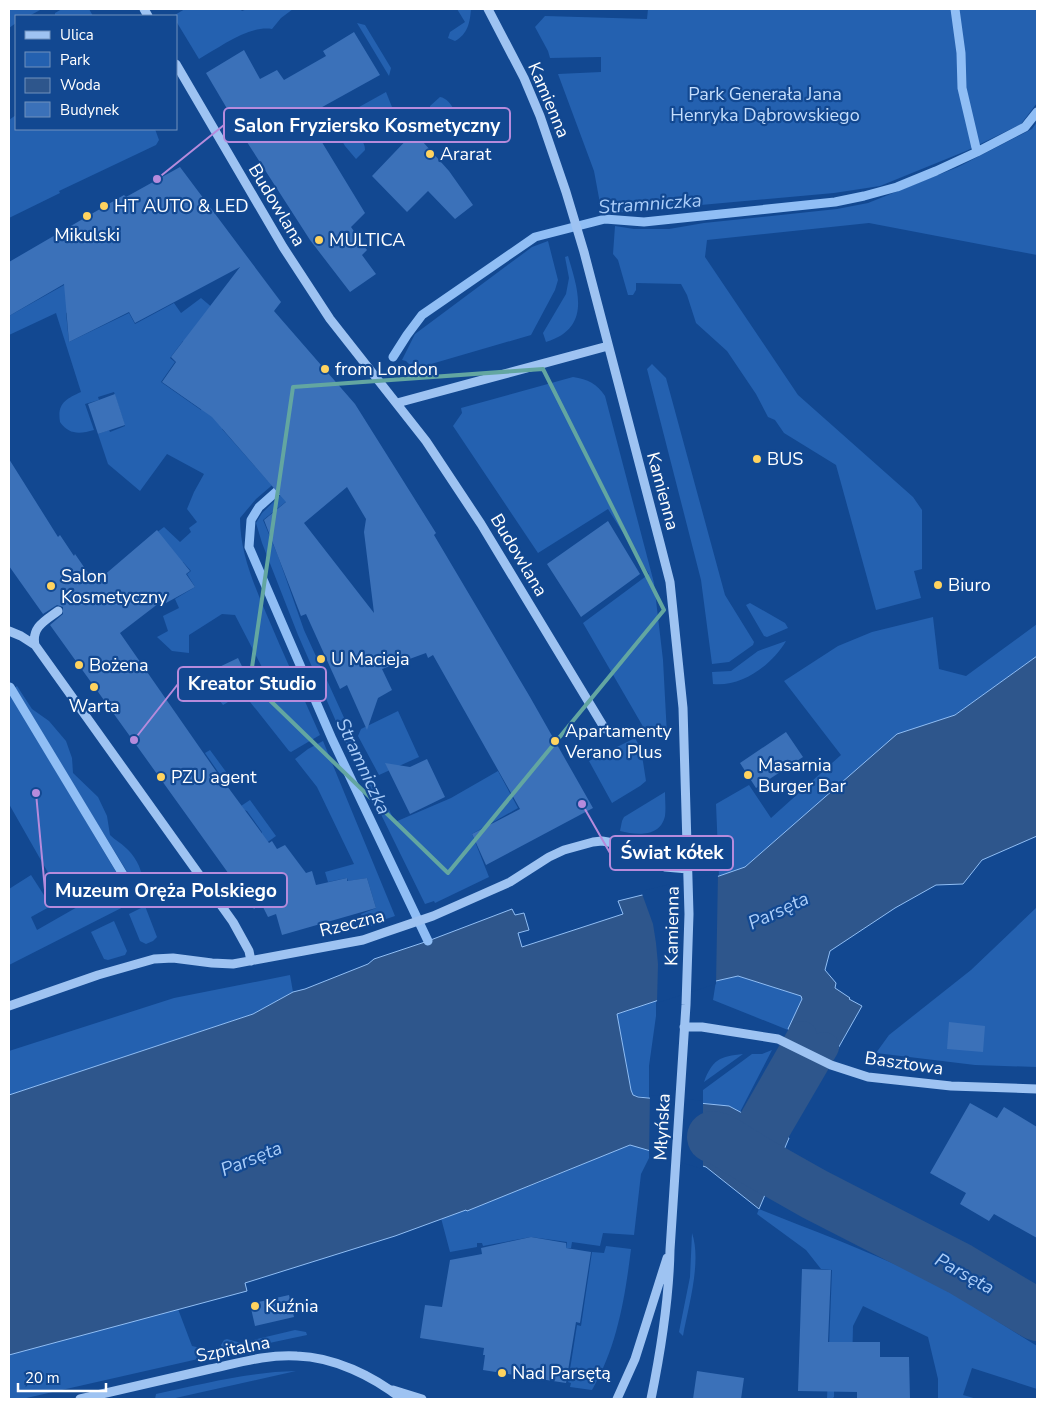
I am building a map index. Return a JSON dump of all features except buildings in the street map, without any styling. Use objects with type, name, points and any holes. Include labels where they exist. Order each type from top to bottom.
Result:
[{"type":"street","name":"Kamienna","points":[[488,9],[530,93],[546,132],[566,192],[584,252],[670,582],[683,708],[689,871],[686,1004]]},
{"type":"street","name":"Budowlana","points":[[178,67],[283,247],[330,319],[426,441],[482,524],[605,729]]},
{"type":"street","points":[[396,403],[608,346]]},
{"type":"street","points":[[35,645],[34,633],[39,625],[58,611]]},
{"type":"street","points":[[9,631],[35,645],[233,922],[249,951],[251,961]]},
{"type":"street","name":"Rzeczna","points":[[9,1006],[98,975],[154,959],[173,958],[226,964],[363,940],[433,916],[498,888],[564,850],[593,842],[620,844],[644,854],[665,867],[689,871]]},
{"type":"street","name":"Młyńska","points":[[651,1399],[670,1283],[670,1250],[686,1004]]},
{"type":"street","name":"Basztowa","points":[[684,1026],[778,1039],[831,1065],[868,1077],[951,1086],[1037,1089]]},
{"type":"street","name":"Młyńska","points":[[618,1399],[635,1359],[670,1250]]},
{"type":"street","name":"Szpitalna","points":[[80,1399],[238,1363],[281,1356],[316,1358],[337,1364],[366,1376],[402,1399]]},
{"type":"street","name":"Szpitalna","points":[[389,1389],[422,1399]]},
{"type":"highlighted area","points":[[543,369],[664,610],[448,873],[250,681],[293,387]]},
{"type":"green space","points":[[9,9],[42,9],[31,15],[15,15],[15,24],[9,28]]},
{"type":"green space","points":[[62,9],[89,9],[92,15],[55,15],[55,13]]},
{"type":"green space","points":[[185,9],[240,9],[242,11],[247,9],[293,9],[281,18],[272,29],[254,30],[244,34],[199,59],[178,24],[178,15],[175,15]]},
{"type":"green space","points":[[457,9],[471,9],[466,31],[455,41],[448,38],[450,32],[465,22]]},
{"type":"green space","name":"Park Generała Jana Henryka Dąbrowskiego","points":[[648,9],[1037,9],[1037,103],[1021,124],[966,151],[880,186],[834,193],[602,214],[594,171],[558,74],[601,72],[601,57],[550,58],[535,27],[545,16],[647,19]]},
{"type":"green space","points":[[357,23],[365,25],[391,68],[389,76]]},
{"type":"green space","points":[[386,92],[392,107],[383,117],[374,108],[352,131],[361,139],[365,147],[365,150],[356,159],[338,134],[331,137],[325,126]]},
{"type":"green space","points":[[440,97],[452,106],[457,117],[460,132],[454,137],[441,129],[432,116],[430,106]]},
{"type":"green space","points":[[15,116],[15,130],[155,130],[159,140],[156,145],[59,191],[60,193],[9,218],[9,120]]},
{"type":"green space","points":[[1037,122],[1037,255],[869,223],[707,240],[705,257],[798,395],[913,497],[922,510],[922,569],[914,571],[921,598],[876,610],[836,465],[784,433],[775,420],[768,417],[756,394],[727,351],[696,323],[687,295],[681,284],[636,283],[636,290],[633,295],[628,295],[618,260],[613,254],[615,226],[634,229],[669,229],[704,223],[837,209],[868,203],[958,167],[1032,129]]},
{"type":"green space","points":[[548,241],[558,280],[555,290],[531,335],[414,369],[406,361],[402,360],[415,334],[532,247]]},
{"type":"green space","points":[[568,256],[578,294],[576,318],[561,336],[546,342],[543,333],[566,294],[569,278],[565,257]]},
{"type":"green space","points":[[89,271],[106,292],[66,313],[69,342],[129,313],[135,324],[174,303],[181,313],[201,298],[214,309],[188,345],[183,341],[170,358],[175,362],[161,382],[201,410],[235,364],[256,388],[222,429],[268,481],[284,475],[256,499],[240,518],[242,543],[252,578],[320,735],[291,752],[243,693],[223,705],[216,696],[224,690],[227,694],[250,683],[249,680],[265,673],[235,615],[222,614],[189,635],[189,653],[172,651],[157,637],[168,631],[163,616],[179,608],[175,599],[195,587],[187,574],[191,571],[183,562],[177,566],[152,536],[164,527],[180,542],[191,532],[189,528],[197,522],[187,509],[204,474],[167,454],[140,491],[108,464],[98,434],[125,426],[114,392],[98,397],[99,400],[85,404],[94,430],[75,432],[67,429],[60,422],[61,406],[71,397],[81,392],[56,313],[9,335],[9,316]]},
{"type":"green space","points":[[652,364],[666,378],[725,595],[754,642],[753,645],[729,662],[712,664],[701,580],[647,369]]},
{"type":"green space","points":[[573,377],[592,383],[605,396],[654,583],[663,660],[667,735],[650,734],[645,730],[583,623],[649,574],[608,509],[538,553],[453,426],[462,413],[461,408]]},
{"type":"green space","points":[[295,481],[302,489],[263,520],[304,630],[346,722],[338,726],[298,635],[256,523],[262,513]]},
{"type":"green space","points":[[750,603],[785,623],[788,628],[767,637],[764,636],[746,605]]},
{"type":"green space","points":[[933,617],[939,669],[966,676],[1037,624],[1037,656],[955,715],[897,735],[745,867],[719,876],[716,804],[749,785],[771,818],[841,755],[784,681],[838,646],[872,632]]},
{"type":"green space","points":[[786,641],[773,658],[755,673],[735,682],[713,684],[712,672],[731,671],[758,651]]},
{"type":"green space","points":[[17,686],[32,709],[49,721],[66,741],[72,758],[73,773],[98,797],[107,816],[110,835],[130,852],[138,863],[142,883],[136,893],[139,899],[9,965],[9,889],[31,875],[51,906],[31,917],[37,930],[86,902],[80,890],[63,899],[9,804],[9,692],[125,887],[134,883],[14,688]]},
{"type":"green space","points":[[398,711],[419,757],[379,775],[358,736],[361,729]]},
{"type":"green space","points":[[347,730],[349,734],[351,733],[395,822],[451,798],[498,771],[518,808],[472,834],[489,877],[435,903],[434,901],[425,904],[341,733]]},
{"type":"green space","points":[[635,738],[641,749],[646,781],[612,803],[589,761]]},
{"type":"green space","points":[[323,741],[395,916],[364,928],[361,914],[376,908],[367,878],[348,881],[347,878],[328,882],[325,872],[354,864],[317,787],[295,759]]},
{"type":"green space","points":[[210,750],[232,780],[223,788],[223,779],[205,753]]},
{"type":"green space","points":[[665,792],[665,816],[658,828],[640,834],[620,831],[624,817]]},
{"type":"green space","points":[[250,800],[276,836],[265,844],[261,838],[262,832],[247,811],[238,808]]},
{"type":"green space","points":[[145,906],[157,937],[146,944],[140,941],[129,914]]},
{"type":"green space","points":[[1037,907],[1037,1067],[975,1065],[876,1053],[889,1035],[971,970]]},
{"type":"green space","points":[[114,921],[127,951],[125,955],[108,960],[104,959],[91,932]]},
{"type":"green space","points":[[290,975],[293,992],[253,1014],[9,1095],[9,1051],[174,998]]},
{"type":"green space","points":[[738,976],[801,996],[802,999],[788,1030],[713,1000],[716,981]]},
{"type":"green space","points":[[656,1000],[656,1016],[649,1066],[649,1098],[633,1095],[631,1090],[617,1014]]},
{"type":"green space","points":[[772,1050],[740,1112],[729,1106],[703,1104],[703,1090],[752,1054],[762,1054]]},
{"type":"green space","points":[[743,1054],[704,1082],[710,1069],[718,1060],[728,1056]]},
{"type":"green space","points":[[630,1144],[649,1150],[649,1158],[641,1174],[634,1235],[603,1233],[600,1246],[572,1242],[571,1248],[566,1248],[567,1242],[531,1237],[483,1246],[482,1243],[477,1243],[477,1247],[450,1252],[441,1218],[538,1183]]},
{"type":"green space","points":[[759,1209],[862,1250],[922,1277],[1037,1346],[1037,1389],[972,1368],[963,1395],[977,1399],[938,1399],[938,1379],[928,1337],[863,1306],[853,1326],[852,1368],[834,1368],[834,1397],[827,1399],[832,1270],[821,1269],[806,1250],[757,1214]]},
{"type":"green space","points":[[692,1233],[696,1257],[695,1271],[683,1336],[679,1332],[690,1277]]},
{"type":"green space","points":[[606,1246],[631,1249],[619,1322],[608,1357],[592,1390],[570,1387],[571,1383],[568,1382],[577,1325],[581,1326],[592,1252],[604,1253]]},
{"type":"green space","points":[[178,1309],[192,1346],[205,1349],[207,1357],[22,1399],[9,1399],[9,1355]]},
{"type":"green space","points":[[295,1330],[306,1332],[307,1335],[223,1353],[221,1345],[227,1339],[241,1343]]},
{"type":"green space","points":[[296,1371],[171,1399],[155,1399],[156,1394],[225,1379]]},
{"type":"water","points":[[1037,656],[1037,836],[982,860],[963,884],[936,885],[895,908],[830,951],[825,970],[836,983],[835,988],[862,1006],[836,1052],[788,1029],[802,999],[801,996],[738,976],[716,981],[617,1014],[633,1095],[729,1106],[789,1138],[759,1209],[706,1167],[630,1145],[467,1211],[395,1236],[245,1283],[247,1291],[9,1355],[9,1095],[253,1014],[293,992],[368,964],[374,959],[512,909],[515,915],[524,913],[529,930],[518,933],[522,947],[623,914],[618,901],[719,876],[745,867],[897,734],[955,715]]},
{"type":"pier","points":[[718,873],[716,984],[657,1003],[658,964],[656,943],[653,924],[641,891]]},
{"type":"pier","points":[[650,1095],[703,1101],[703,1169],[649,1153]]},
{"type":"waterway","name":"Stramniczka","points":[[955,9],[961,53],[962,88],[977,152]]},
{"type":"waterway","name":"Stramniczka","points":[[393,357],[422,315],[535,237],[605,219],[644,222],[835,202],[864,196],[897,187],[977,152],[1025,127],[1037,112]]},
{"type":"waterway","name":"Stramniczka","points":[[286,483],[259,507],[251,520],[249,547],[332,739],[428,941]]},
{"type":"waterway","points":[[10,687],[130,886]]},
{"type":"waterway","points":[[754,1120],[802,1036]]},
{"type":"waterway","points":[[775,1131],[824,1047]]},
{"type":"waterway","name":"Parsęta","points":[[713,1137],[720,1139],[814,1194],[960,1269],[1037,1315]]},
{"type":"place","name":"Ararat","points":[[430,154]]},
{"type":"place","name":"Salon Fryziersko Kosmetyczny","points":[[157,179]]},
{"type":"place","name":"HT AUTO & LED","points":[[104,206]]},
{"type":"place","name":"Mikulski","points":[[87,216]]},
{"type":"place","name":"MULTICA","points":[[319,240]]},
{"type":"place","name":"from London","points":[[325,369]]},
{"type":"place","name":"BUS","points":[[757,459]]},
{"type":"place","name":"Biuro","points":[[938,585]]},
{"type":"place","name":"Salon Kosmetyczny","points":[[51,586]]},
{"type":"place","name":"U Macieja","points":[[321,659]]},
{"type":"place","name":"Bożena","points":[[79,665]]},
{"type":"place","name":"Warta","points":[[94,687]]},
{"type":"place","name":"Kreator Studio","points":[[134,740]]},
{"type":"place","name":"Apartamenty Verano Plus","points":[[555,741]]},
{"type":"place","name":"Masarnia Burger Bar","points":[[748,775]]},
{"type":"place","name":"PZU agent","points":[[161,777]]},
{"type":"place","name":"Muzeum Oręża Polskiego","points":[[36,793]]},
{"type":"place","name":"Świat kółek","points":[[582,804]]},
{"type":"place","name":"Kuźnia","points":[[255,1306]]},
{"type":"place","name":"Nad Parsętą","points":[[502,1373]]}]
